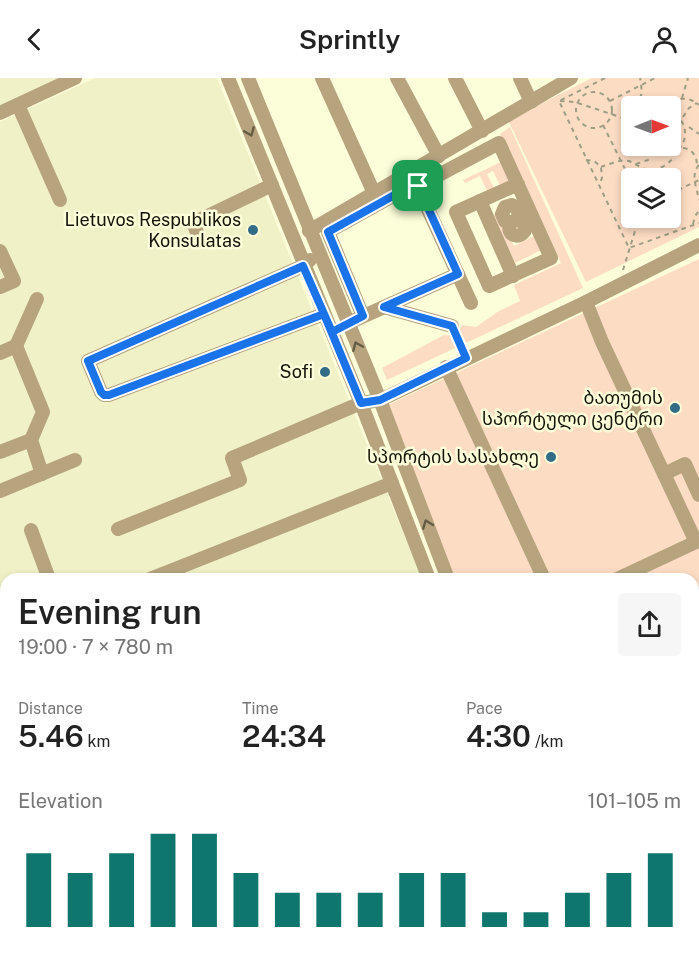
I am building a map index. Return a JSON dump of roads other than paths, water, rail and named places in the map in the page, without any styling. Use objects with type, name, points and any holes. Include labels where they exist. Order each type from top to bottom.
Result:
[{"type":"street","points":[[1,110],[18,105],[75,78]]},
{"type":"street","points":[[228,78],[361,403],[427,573]]},
{"type":"street","points":[[248,78],[380,400],[446,573]]},
{"type":"street","points":[[322,78],[374,193]]},
{"type":"street","points":[[397,78],[439,156]]},
{"type":"street","points":[[455,78],[482,131]]},
{"type":"street","points":[[520,78],[537,99]]},
{"type":"street","points":[[309,231],[571,78]]},
{"type":"street","points":[[18,105],[60,200]]},
{"type":"street","points":[[418,186],[499,143],[518,184],[551,258],[489,286],[456,212],[518,184]]},
{"type":"street","points":[[363,316],[328,232],[416,183],[471,303]]},
{"type":"street","points":[[199,237],[193,223],[272,185]]},
{"type":"street","points":[[502,191],[508,206],[518,210],[514,221]]},
{"type":"street","points":[[480,201],[513,276]]},
{"type":"street","points":[[118,529],[240,480],[232,458],[361,403],[380,400],[586,302],[699,245]]},
{"type":"street","points":[[0,252],[14,281],[0,287]]},
{"type":"street","points":[[318,252],[303,266],[88,361],[101,392],[109,395],[324,314]]},
{"type":"street","points":[[332,332],[458,274]]},
{"type":"street","points":[[0,353],[16,346],[37,299]]},
{"type":"street","points":[[586,302],[602,342],[698,541],[630,573]]},
{"type":"street","points":[[384,307],[452,326]]},
{"type":"street","points":[[16,346],[43,412],[31,440],[42,474]]},
{"type":"street","points":[[446,368],[541,573]]},
{"type":"street","points":[[0,452],[31,440]]},
{"type":"street","points":[[0,491],[75,460]]},
{"type":"street","points":[[664,474],[685,464],[699,495]]},
{"type":"street","points":[[165,573],[392,483]]},
{"type":"street","points":[[31,530],[47,573]]},
{"type":"place","name":"Lietuvos Respublikos Konsulatas","points":[[253,230]]},
{"type":"place","name":"Sofi","points":[[325,372]]},
{"type":"place","name":"ბათუმის სპორტული ცენტრი","points":[[675,408]]},
{"type":"place","name":"სპორტის სასახლე","points":[[551,457]]}]
